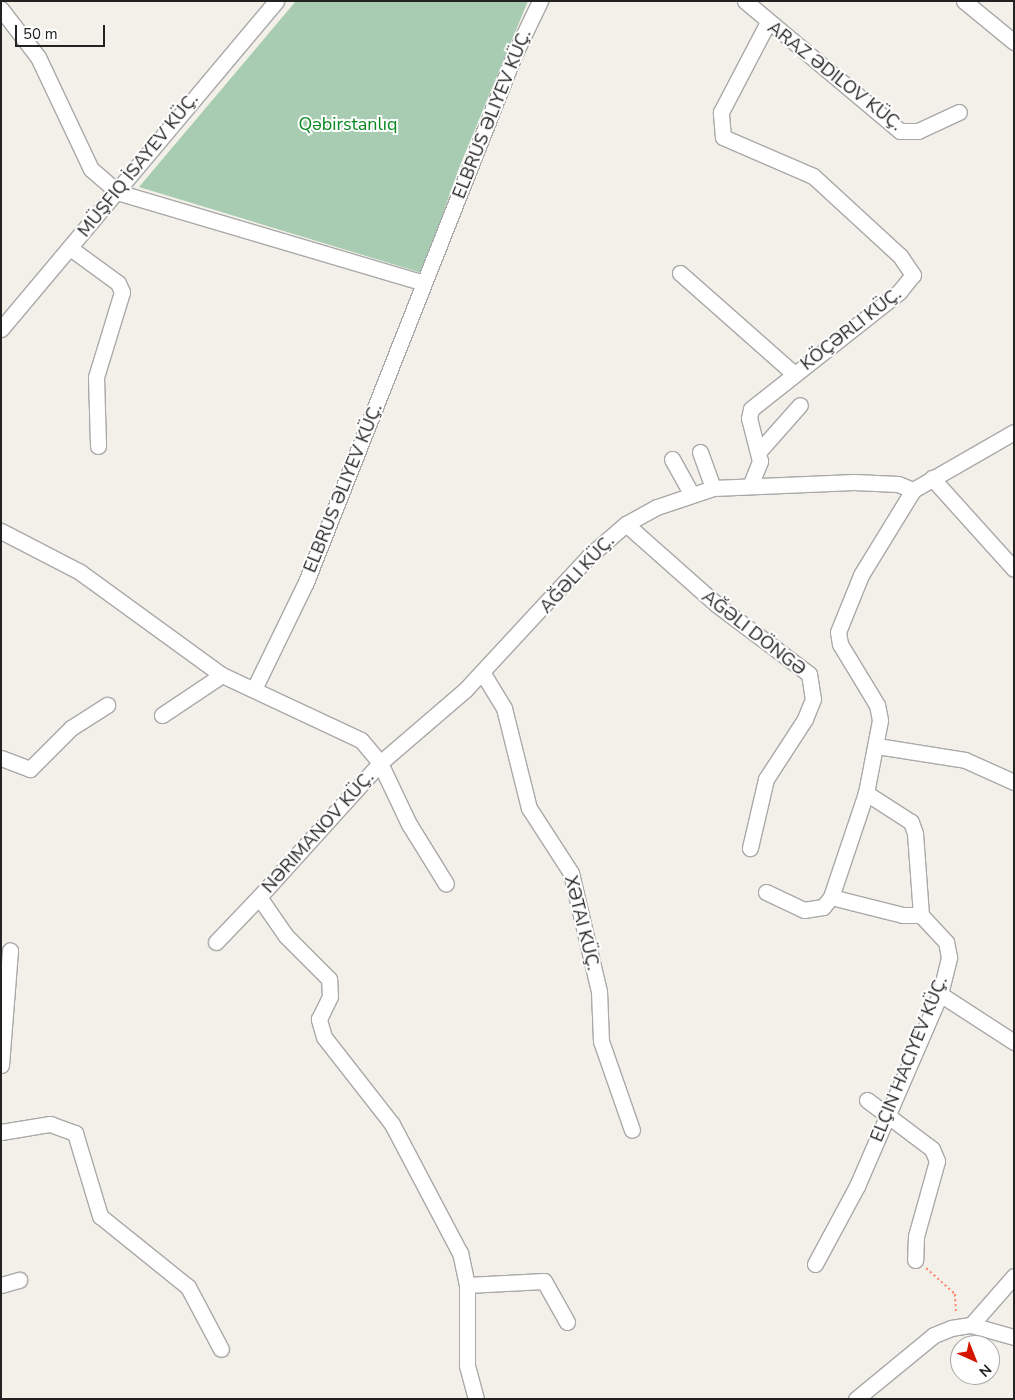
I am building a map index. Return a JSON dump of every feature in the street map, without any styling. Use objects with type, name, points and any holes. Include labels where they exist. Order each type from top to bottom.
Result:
[{"type":"street","name":"MÜŞFIQ İSAYEV KÜÇ.","points":[[3,323],[70,248],[276,1]]},
{"type":"street","name":"ELBRUS ƏLIYEV KÜÇ.","points":[[254,689],[306,582],[515,53],[540,1]]},
{"type":"street","name":"ARAZ ƏDILOV KÜÇ.","points":[[745,1],[767,24],[900,131],[918,131],[959,112]]},
{"type":"street","points":[[964,1],[1014,42]]},
{"type":"street","points":[[1,8],[38,56],[91,169],[117,192],[424,283]]},
{"type":"street","name":"KÖÇƏRLI KÜÇ.","points":[[760,450],[749,418],[751,409],[899,292],[913,275],[900,256],[820,181],[723,137],[721,112],[767,24]]},
{"type":"street","points":[[70,248],[118,284],[122,292],[96,377],[98,446]]},
{"type":"street","points":[[680,273],[794,374]]},
{"type":"street","points":[[750,486],[760,450],[800,405]]},
{"type":"street","points":[[766,892],[804,910],[823,907],[831,897],[866,793],[876,746],[877,705],[840,644],[838,632],[860,575],[913,490],[1014,432]]},
{"type":"street","points":[[700,452],[713,488]]},
{"type":"street","points":[[672,459],[691,494]]},
{"type":"street","points":[[932,478],[1014,569]]},
{"type":"street","name":"AĞƏLI KÜÇ.","points":[[380,762],[482,672],[589,556],[626,524],[691,494],[713,488],[885,482],[913,490]]},
{"type":"street","name":"AĞƏLI DÖNGƏ","points":[[626,524],[716,604],[809,674],[813,699],[805,720],[766,779],[750,848]]},
{"type":"street","name":"NƏRIMANOV KÜÇ.","points":[[1,530],[80,572],[222,675],[350,733],[380,762],[259,897],[286,936],[329,979],[330,996],[319,1019],[324,1037],[411,1156],[460,1253],[467,1285],[467,1365],[476,1399]]},
{"type":"street","name":"XƏTAI KÜÇ.","points":[[482,672],[504,708],[529,808],[571,874],[599,991],[601,1041],[632,1130]]},
{"type":"street","points":[[162,715],[222,675]]},
{"type":"street","points":[[1,758],[30,769],[71,728],[107,705]]},
{"type":"street","points":[[876,746],[965,760],[1014,782]]},
{"type":"street","points":[[380,762],[408,824],[446,884]]},
{"type":"street","points":[[815,1264],[837,1229],[940,994],[950,949],[921,915],[916,833],[903,814],[866,793]]},
{"type":"street","points":[[216,942],[259,897]]},
{"type":"street","points":[[831,897],[903,915],[921,915]]},
{"type":"street","points":[[1,1065],[10,950]]},
{"type":"street","points":[[940,994],[1014,1042]]},
{"type":"street","points":[[867,1100],[888,1112],[932,1149],[937,1161],[916,1236],[915,1260]]},
{"type":"street","points":[[1,1132],[50,1124],[75,1132],[100,1216],[188,1287],[221,1349]]},
{"type":"street","points":[[971,1325],[1014,1276]]},
{"type":"street","points":[[1,1285],[19,1280]]},
{"type":"street","points":[[467,1285],[544,1281],[567,1322]]},
{"type":"street","points":[[856,1399],[928,1339],[951,1328],[971,1325],[1014,1337]]},
{"type":"path","points":[[915,1260],[937,1274],[955,1294],[958,1307],[951,1328]]},
{"type":"green space","name":"Qəbirstanlıq","points":[[296,1],[528,1],[459,168],[422,273],[139,187]]}]
